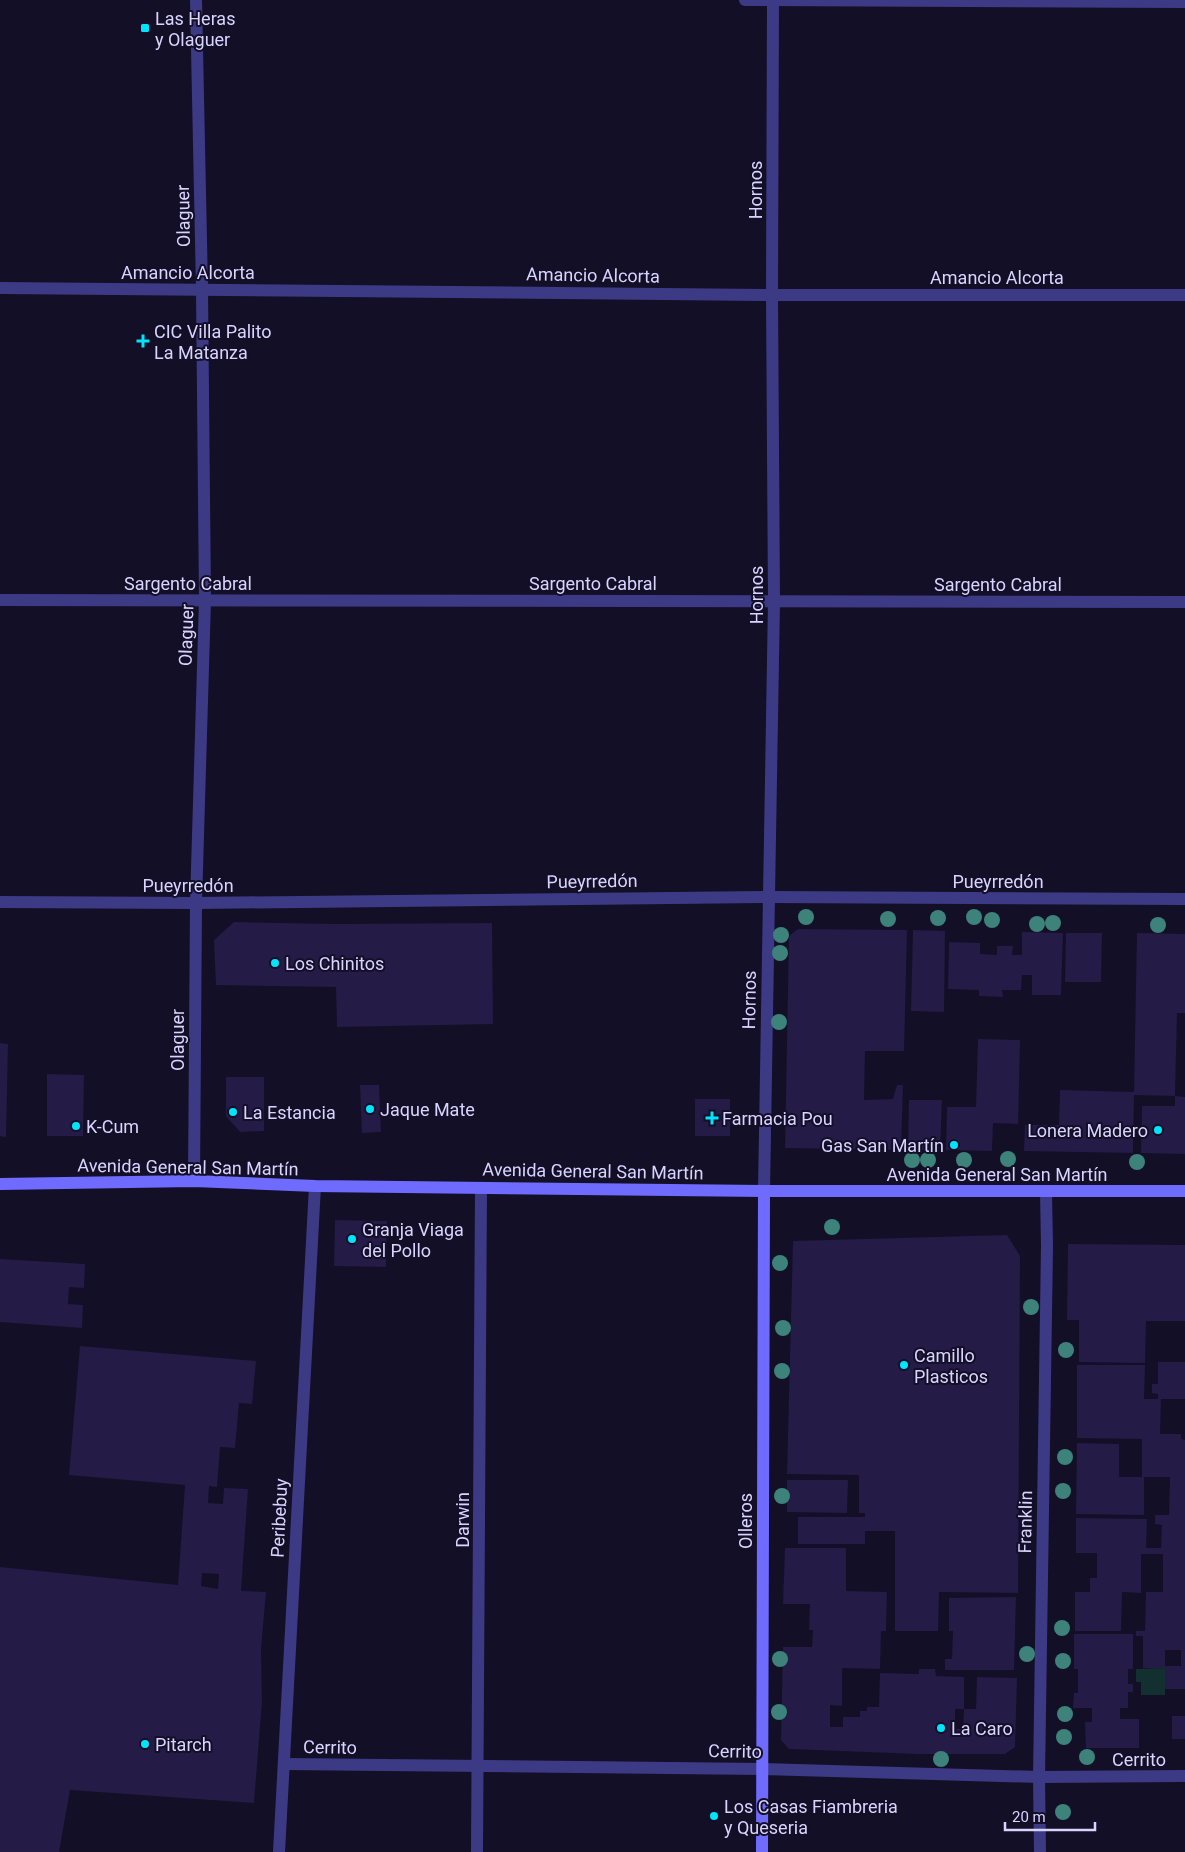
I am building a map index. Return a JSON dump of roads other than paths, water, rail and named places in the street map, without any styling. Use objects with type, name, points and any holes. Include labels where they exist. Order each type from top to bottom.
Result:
[{"type":"main road","name":"Avenida General San Martín","points":[[0,1184],[194,1181],[315,1186],[764,1191],[1185,1191]]},
{"type":"main road","name":"Olleros","points":[[762,1852],[764,1191]]},
{"type":"street","name":"Olaguer","points":[[194,1181],[196,903],[205,600],[202,289],[196,0]]},
{"type":"street","points":[[745,0],[1185,2]]},
{"type":"street","name":"Hornos","points":[[764,1191],[774,601],[773,0]]},
{"type":"street","name":"Amancio Alcorta","points":[[0,288],[1185,295]]},
{"type":"street","name":"Sargento Cabral","points":[[0,600],[1185,602]]},
{"type":"street","name":"Pueyrredón","points":[[0,902],[196,903],[768,897],[1185,899]]},
{"type":"street","name":"Peribebuy","points":[[279,1852],[315,1186]]},
{"type":"street","name":"Darwin","points":[[477,1852],[482,1188]]},
{"type":"street","name":"Franklin","points":[[1040,1852],[1039,1777],[1047,1246],[1046,1192]]},
{"type":"street","name":"Cerrito","points":[[284,1764],[763,1769],[1039,1777],[1185,1776]]},
{"type":"place","name":"Las Heras y Olaguer","points":[[145,28]]},
{"type":"place","name":"CIC Villa Palito La Matanza","points":[[143,341]]},
{"type":"place","name":"Los Chinitos","points":[[275,963]]},
{"type":"place","name":"Jaque Mate","points":[[370,1109]]},
{"type":"place","name":"La Estancia","points":[[233,1112]]},
{"type":"place","name":"Farmacia Pou","points":[[712,1118]]},
{"type":"place","name":"K-Cum","points":[[76,1126]]},
{"type":"place","name":"Lonera Madero","points":[[1158,1130]]},
{"type":"place","name":"Gas San Martín","points":[[954,1145]]},
{"type":"place","name":"Granja Viaga del Pollo","points":[[352,1239]]},
{"type":"place","name":"Camillo Plasticos","points":[[904,1365]]},
{"type":"place","name":"La Caro","points":[[941,1728]]},
{"type":"place","name":"Pitarch","points":[[145,1744]]},
{"type":"place","name":"Los Casas Fiambreria y Queseria","points":[[714,1816]]}]
